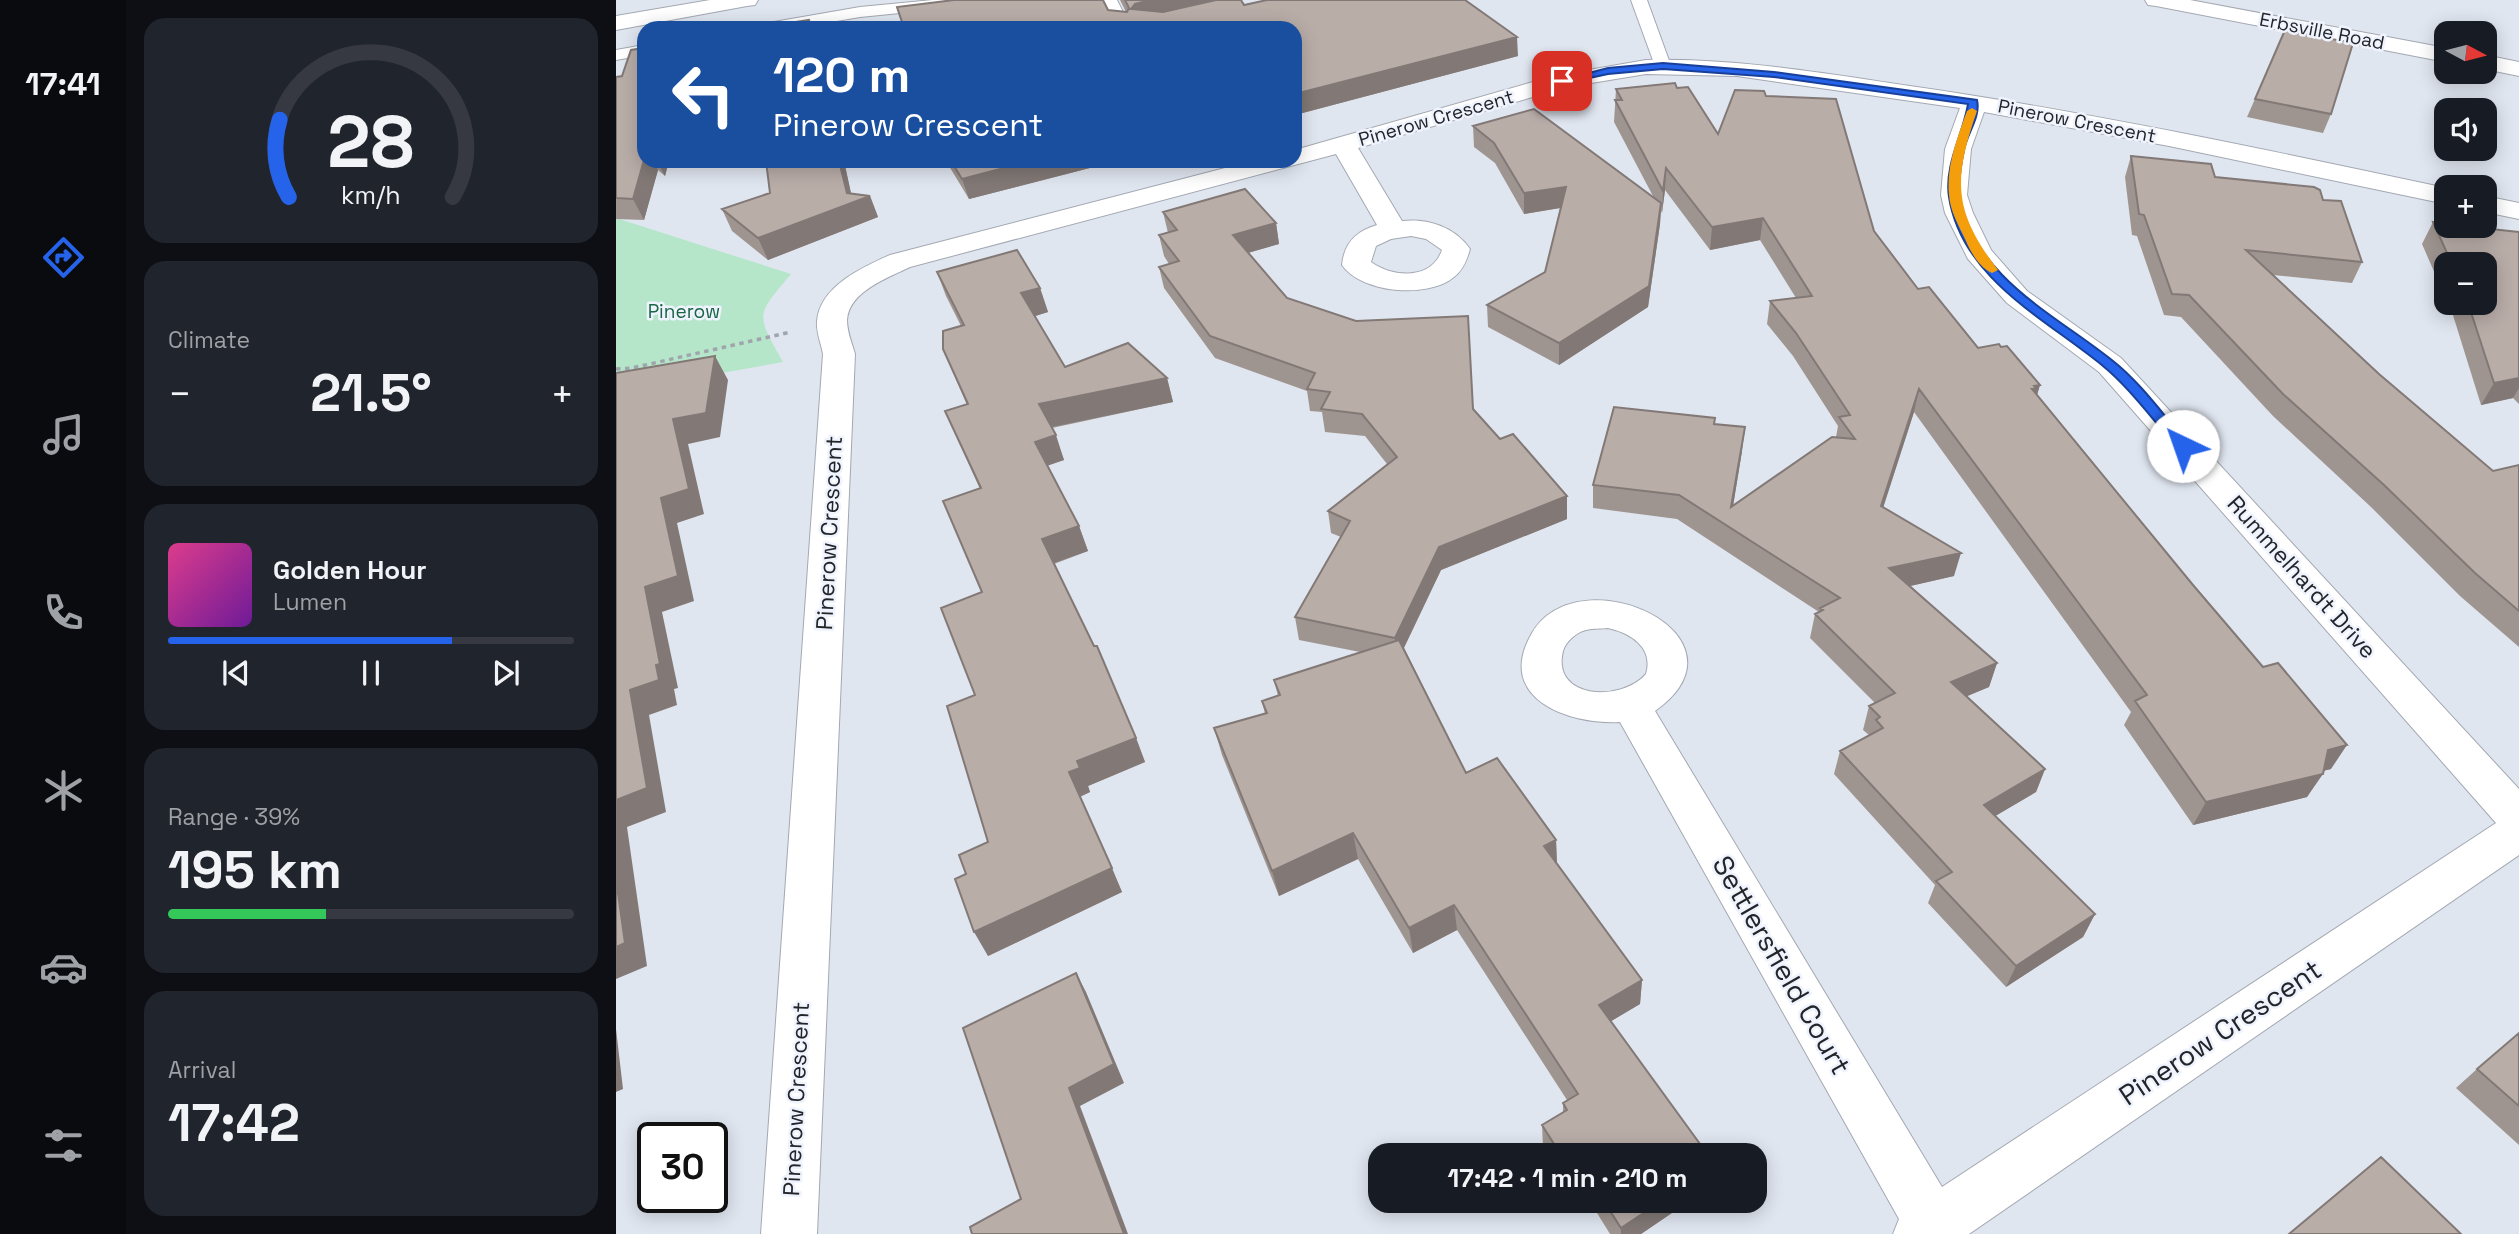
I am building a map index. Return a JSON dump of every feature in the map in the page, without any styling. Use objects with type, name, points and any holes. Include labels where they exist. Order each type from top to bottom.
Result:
[{"type":"street","points":[[616,5],[648,0]]},
{"type":"street","name":"Erbsville Road","points":[[2156,0],[2434,53]]},
{"type":"street","points":[[616,23],[736,1]]},
{"type":"street","points":[[2497,64],[2519,69]]},
{"type":"street","name":"Pinerow Crescent","points":[[1302,156],[1562,81],[1608,71],[1663,66],[1774,75],[1973,102],[2079,120],[2434,194]]},
{"type":"street","name":"Rummelhardt Drive","points":[[1973,102],[1971,116],[1958,149],[1954,195],[1959,213],[1978,253],[2017,296],[2110,365],[2519,819]]},
{"type":"street","points":[[1343,145],[1393,229]]},
{"type":"street","points":[[832,318],[843,296],[868,277],[900,261],[1255,168]]},
{"type":"street","points":[[2497,206],[2519,211]]},
{"type":"street","name":"Pinerow Crescent","points":[[789,1234],[839,354],[832,318]]},
{"type":"street","name":"Settlersfield Court","points":[[1631,706],[1927,1229]]},
{"type":"street","name":"Pinerow Crescent","points":[[1927,1229],[2519,831]]},
{"type":"lane","points":[[862,20],[980,0]]},
{"type":"lane","points":[[1109,0],[1120,21]]},
{"type":"lane","points":[[1639,0],[1663,66]]},
{"type":"lane","points":[[616,55],[637,51]]},
{"type":"path","points":[[616,369],[632,368],[779,336],[832,318]]},
{"type":"green space","name":"Pinerow","points":[[616,218],[791,274],[771,299],[763,316],[768,334],[783,362],[616,392]]},
{"type":"building","points":[[954,0],[1103,0],[1108,10],[1127,12],[1129,8],[1125,0],[1151,0],[1135,4],[1131,9],[1163,12],[1216,0],[1241,0],[1244,5],[1267,0],[1465,0],[1517,37],[1302,92],[1302,21],[902,21],[897,7]]},
{"type":"building","points":[[2285,30],[2353,43],[2331,114],[2255,99]]},
{"type":"building","points":[[637,49],[637,168],[642,168],[633,199],[616,198],[616,77],[622,76],[631,50]]},
{"type":"building","points":[[1675,83],[1677,88],[1688,87],[1718,134],[1735,90],[1764,91],[1766,96],[1836,99],[1874,231],[1918,289],[1929,287],[1978,348],[1999,344],[2001,347],[2007,346],[2040,385],[2032,389],[2193,585],[2263,667],[2278,663],[2347,745],[2328,750],[2323,774],[2206,802],[2135,701],[2147,695],[1919,389],[1881,506],[1961,553],[1889,568],[1997,663],[1951,682],[2045,769],[1984,805],[2095,914],[2016,966],[1936,881],[1952,872],[1840,751],[1883,728],[1876,720],[1880,717],[1869,706],[1895,693],[1815,614],[1823,610],[1820,608],[1840,598],[1679,495],[1593,485],[1614,407],[1715,418],[1714,424],[1745,427],[1731,507],[1832,437],[1855,439],[1839,417],[1850,415],[1796,333],[1770,301],[1812,296],[1763,218],[1712,227],[1666,168],[1663,191],[1615,100],[1622,100],[1616,89]]},
{"type":"building","points":[[1534,109],[1661,203],[1649,286],[1559,343],[1487,305],[1545,272],[1566,187],[1524,193],[1494,143],[1473,126]]},
{"type":"building","points":[[2131,156],[2211,164],[2215,177],[2314,187],[2320,190],[2323,200],[2341,201],[2362,262],[2246,250],[2379,374],[2493,471],[2519,465],[2519,611],[2283,394],[2189,295],[2172,294],[2144,215],[2139,214]]},
{"type":"building","points":[[767,168],[841,168],[847,193],[870,196],[758,238],[722,209],[770,193]]},
{"type":"building","points":[[955,168],[1004,168],[962,179]]},
{"type":"building","points":[[1245,189],[1276,223],[1233,235],[1287,298],[1356,321],[1468,316],[1473,409],[1500,439],[1513,434],[1567,496],[1439,547],[1395,638],[1295,617],[1350,521],[1328,511],[1397,457],[1362,414],[1321,409],[1330,392],[1307,389],[1315,373],[1210,336],[1159,267],[1179,261],[1159,235],[1177,230],[1163,212]]},
{"type":"building","points":[[2497,230],[2519,232],[2519,378],[2494,383],[2472,315],[2497,315],[2497,252],[2447,252],[2440,238],[2497,238]]},
{"type":"building","points":[[1017,250],[1040,288],[1021,293],[1065,367],[1128,343],[1167,378],[1039,404],[1056,435],[1035,442],[1079,526],[1042,539],[1094,646],[1097,646],[1136,738],[1077,761],[1080,768],[1069,772],[1112,868],[974,932],[955,879],[966,874],[959,855],[988,842],[947,706],[975,695],[941,608],[982,592],[943,501],[981,488],[945,411],[968,404],[943,349],[943,331],[964,325],[937,272]]},
{"type":"building","points":[[715,356],[706,413],[673,419],[689,489],[661,498],[678,576],[645,587],[660,664],[656,665],[659,680],[630,690],[647,788],[616,800],[616,373]]},
{"type":"building","points":[[1399,640],[1466,773],[1497,758],[1556,840],[1544,846],[1642,980],[1599,1005],[1699,1143],[1553,1143],[1542,1125],[1567,1110],[1563,1103],[1578,1094],[1454,905],[1409,928],[1353,833],[1272,871],[1214,728],[1267,713],[1262,701],[1280,695],[1274,680]]},
{"type":"building","points":[[616,879],[625,943],[616,947]]},
{"type":"building","points":[[1076,973],[1114,1064],[1069,1088],[1124,1234],[972,1234],[970,1227],[1021,1199],[963,1028]]},
{"type":"building","points":[[2519,1033],[2519,1106],[2477,1069]]},
{"type":"building","points":[[2381,1157],[2461,1234],[2289,1234]]},
{"type":"building","points":[[1611,1213],[1644,1213],[1621,1228]]},
{"type":"slow traffic","points":[[1972,111],[1958,149],[1954,195],[1959,213],[1978,253],[1992,270]]},
{"type":"route","points":[[1562,81],[1608,71],[1663,66],[1774,75],[1973,102],[1971,116],[1958,149],[1954,195],[1959,213],[1978,253],[2017,296],[2110,365],[2183,446]]}]
